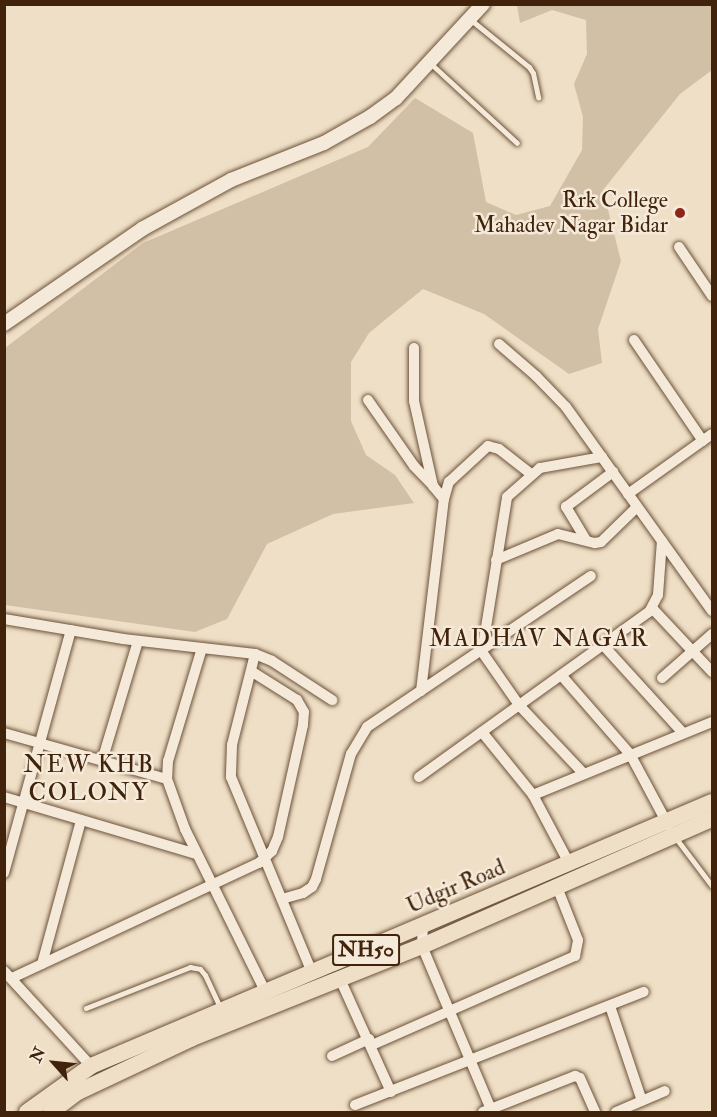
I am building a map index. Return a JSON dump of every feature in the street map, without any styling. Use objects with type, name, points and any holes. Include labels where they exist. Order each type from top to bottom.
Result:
[{"type":"highway","name":"Udgir Road","points":[[51,1113],[78,1092],[192,1038],[422,946],[557,887],[670,829],[712,802]]},
{"type":"highway","name":"Udgir Road","points":[[27,1113],[91,1066],[568,863],[670,829],[712,819]]},
{"type":"main road","points":[[4,324],[142,229],[231,180],[324,143],[370,117],[396,98],[483,4]]},
{"type":"street","points":[[679,247],[712,296]]},
{"type":"street","points":[[628,494],[708,438],[634,340]]},
{"type":"street","points":[[499,344],[536,376],[566,407],[712,610]]},
{"type":"street","points":[[414,348],[414,401],[433,486]]},
{"type":"street","points":[[368,400],[414,465],[444,499]]},
{"type":"street","points":[[421,692],[444,499],[449,482],[488,446],[499,449],[531,474]]},
{"type":"street","points":[[583,773],[519,705],[482,652],[507,497],[531,474],[547,466],[602,457]]},
{"type":"street","points":[[586,540],[566,507],[612,472]]},
{"type":"street","points":[[496,560],[549,535],[558,534],[601,542],[638,507]]},
{"type":"street","points":[[419,777],[652,608],[658,596],[662,541]]},
{"type":"street","points":[[282,899],[303,893],[312,887],[316,879],[354,744],[367,727],[482,652],[591,576]]},
{"type":"street","points":[[652,608],[712,672]]},
{"type":"street","points":[[4,619],[138,641],[255,654],[272,661],[332,700]]},
{"type":"street","points":[[4,873],[7,855],[41,743],[70,630]]},
{"type":"street","points":[[662,678],[712,634]]},
{"type":"street","points":[[102,760],[138,641]]},
{"type":"street","points":[[603,645],[683,733]]},
{"type":"street","points":[[202,648],[168,761],[167,779],[182,820],[266,993]]},
{"type":"street","points":[[255,654],[230,764],[231,777],[312,973]]},
{"type":"street","points":[[91,1066],[8,974],[42,964],[266,859],[278,837],[304,712],[297,700],[251,670]]},
{"type":"street","points":[[561,675],[630,754],[670,829]]},
{"type":"street","points":[[533,795],[712,722]]},
{"type":"street","points":[[482,732],[533,795],[568,863]]},
{"type":"street","points":[[4,733],[167,779]]},
{"type":"street","points":[[4,797],[198,854]]},
{"type":"street","points":[[42,964],[81,820]]},
{"type":"street","points":[[332,1056],[451,1012],[576,956],[578,940],[557,887]]},
{"type":"street","points":[[423,925],[422,946],[471,1061],[488,1112],[576,1076],[580,1078],[596,1113]]},
{"type":"street","points":[[340,979],[371,1042],[391,1092]]},
{"type":"street","points":[[355,1106],[644,992]]},
{"type":"street","points":[[610,1006],[642,1101]]},
{"type":"street","points":[[616,1113],[665,1091]]},
{"type":"lane","points":[[470,19],[529,67],[533,73],[538,97]]},
{"type":"lane","points":[[430,63],[517,142]]},
{"type":"lane","points":[[670,829],[712,886]]},
{"type":"lane","points":[[86,1008],[190,967],[200,969],[205,975],[222,1011]]},
{"type":"shaded area","points":[[517,5],[712,5],[712,70],[680,94],[603,190],[621,261],[598,329],[602,363],[569,374],[484,314],[423,289],[369,333],[351,362],[351,421],[366,455],[395,475],[414,503],[333,514],[267,544],[227,619],[195,632],[5,605],[5,348],[143,243],[368,147],[415,98],[473,133],[486,202],[516,215],[550,206],[582,150],[583,117],[574,84],[587,54],[586,20],[552,10],[520,23]]},
{"type":"place","name":"Rrk College Mahadev Nagar Bidar","points":[[680,213]]},
{"type":"district","name":"MADHAV NAGAR","points":[[539,639]]},
{"type":"district","name":"NEW KHB COLONY","points":[[89,779]]}]
